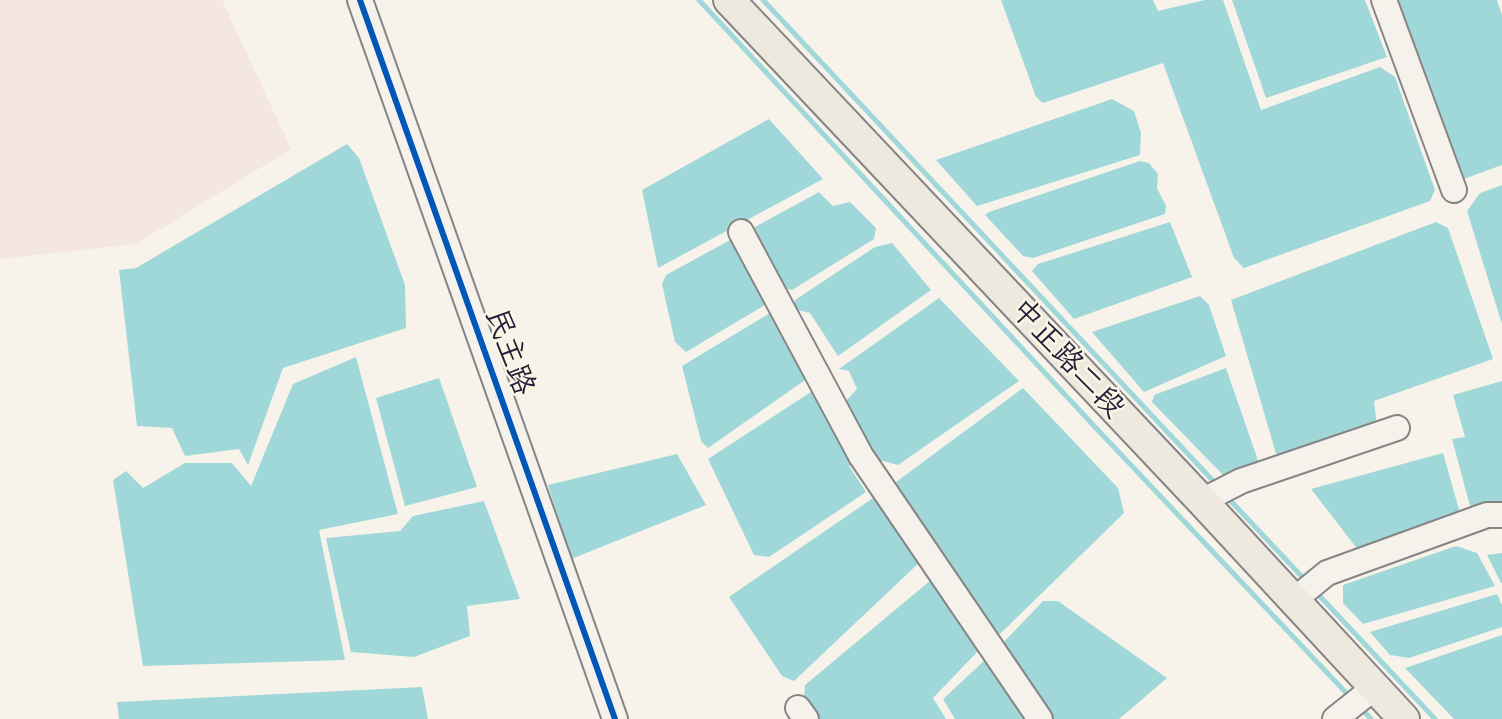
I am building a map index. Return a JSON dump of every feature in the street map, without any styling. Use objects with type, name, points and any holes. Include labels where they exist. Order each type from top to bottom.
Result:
[{"type":"main road","name":"中正路二段","points":[[729,0],[1202,501],[1404,719]]},
{"type":"street","name":"民主路","points":[[360,0],[615,719]]},
{"type":"street","points":[[1384,0],[1454,190]]},
{"type":"street","points":[[741,232],[861,456],[1040,719]]},
{"type":"street","points":[[1202,501],[1241,481],[1397,428]]},
{"type":"street","points":[[1294,600],[1327,573],[1487,515],[1502,515]]},
{"type":"street","points":[[1335,719],[1374,688]]},
{"type":"shaded area","points":[[0,0],[222,0],[291,149],[136,244],[0,259]]},
{"type":"water","points":[[1001,0],[1153,0],[1158,11],[1205,0],[1223,0],[1261,110],[1380,67],[1395,77],[1435,190],[1430,201],[1244,268],[1234,258],[1163,63],[1043,103],[1036,97]]},
{"type":"water","points":[[1232,0],[1365,0],[1387,57],[1266,98]]},
{"type":"water","points":[[1396,0],[1497,0],[1502,15],[1502,165],[1461,180]]},
{"type":"water","points":[[1112,99],[1134,111],[1141,133],[1140,155],[977,206],[936,160]]},
{"type":"water","points":[[769,119],[823,179],[658,268],[642,190]]},
{"type":"water","points":[[347,144],[359,158],[405,285],[406,328],[283,368],[248,465],[239,449],[185,456],[172,428],[137,426],[119,270],[136,268]]},
{"type":"water","points":[[1140,161],[1149,163],[1158,174],[1157,188],[1166,206],[1165,214],[1033,258],[1023,256],[985,215],[989,212]]},
{"type":"water","points":[[1502,185],[1502,324],[1467,211],[1480,193]]},
{"type":"water","points":[[819,192],[833,206],[850,202],[876,228],[874,239],[792,290],[780,287],[752,235],[755,227]]},
{"type":"water","points":[[1170,222],[1192,277],[1074,319],[1032,271],[1038,264]]},
{"type":"water","points":[[1436,222],[1448,228],[1493,359],[1374,401],[1379,442],[1280,467],[1231,300]]},
{"type":"water","points":[[732,239],[765,292],[765,305],[686,352],[675,342],[662,284],[666,275]]},
{"type":"water","points":[[892,243],[931,290],[838,356],[810,313],[793,309],[795,300],[875,247]]},
{"type":"water","points":[[1200,296],[1209,305],[1226,356],[1144,392],[1092,332]]},
{"type":"water","points":[[939,298],[1019,381],[898,465],[875,459],[842,405],[857,389],[849,371],[839,369]]},
{"type":"water","points":[[770,313],[779,318],[808,378],[708,448],[701,441],[682,366]]},
{"type":"water","points":[[356,357],[398,514],[319,530],[345,660],[143,666],[113,480],[126,471],[143,488],[185,463],[232,463],[251,486],[293,384]]},
{"type":"water","points":[[1226,368],[1261,469],[1229,478],[1224,476],[1152,402],[1154,395]]},
{"type":"water","points":[[439,378],[477,487],[405,506],[376,398]]},
{"type":"water","points":[[1502,381],[1502,517],[1473,517],[1452,439],[1465,437],[1453,395]]},
{"type":"water","points":[[1023,388],[1118,488],[1124,513],[1001,633],[992,635],[888,488]]},
{"type":"water","points":[[814,390],[859,461],[849,466],[866,492],[769,557],[754,555],[708,459]]},
{"type":"water","points":[[1443,453],[1462,520],[1362,555],[1311,489]]},
{"type":"water","points":[[677,454],[706,505],[571,559],[548,485]]},
{"type":"water","points":[[876,496],[921,561],[794,681],[782,676],[729,597]]},
{"type":"water","points":[[484,501],[520,599],[467,606],[470,636],[414,657],[351,652],[326,538],[400,531],[413,516]]},
{"type":"water","points":[[1456,546],[1477,553],[1495,586],[1363,624],[1343,603],[1343,585]]},
{"type":"water","points":[[1502,553],[1502,583],[1501,583],[1487,555]]},
{"type":"water","points":[[931,580],[981,648],[933,698],[946,719],[810,719],[803,709],[805,685]]},
{"type":"water","points":[[1497,594],[1502,605],[1502,627],[1409,658],[1390,655],[1370,632]]},
{"type":"water","points":[[1043,601],[1058,601],[1167,678],[1119,719],[1048,719],[1002,644]]},
{"type":"water","points":[[1502,635],[1502,719],[1454,719],[1405,668]]},
{"type":"water","points":[[984,661],[1025,719],[955,719],[943,699]]},
{"type":"water","points":[[422,687],[428,719],[119,719],[117,702]]},
{"type":"waterway","points":[[699,0],[1095,427],[1351,698]]},
{"type":"waterway","points":[[763,0],[1217,485]]},
{"type":"waterway","points":[[1227,497],[1307,582]]},
{"type":"waterway","points":[[1315,591],[1435,719]]},
{"type":"waterway","points":[[1360,707],[1371,719]]},
{"type":"cycle path","points":[[360,0],[615,719]]}]
